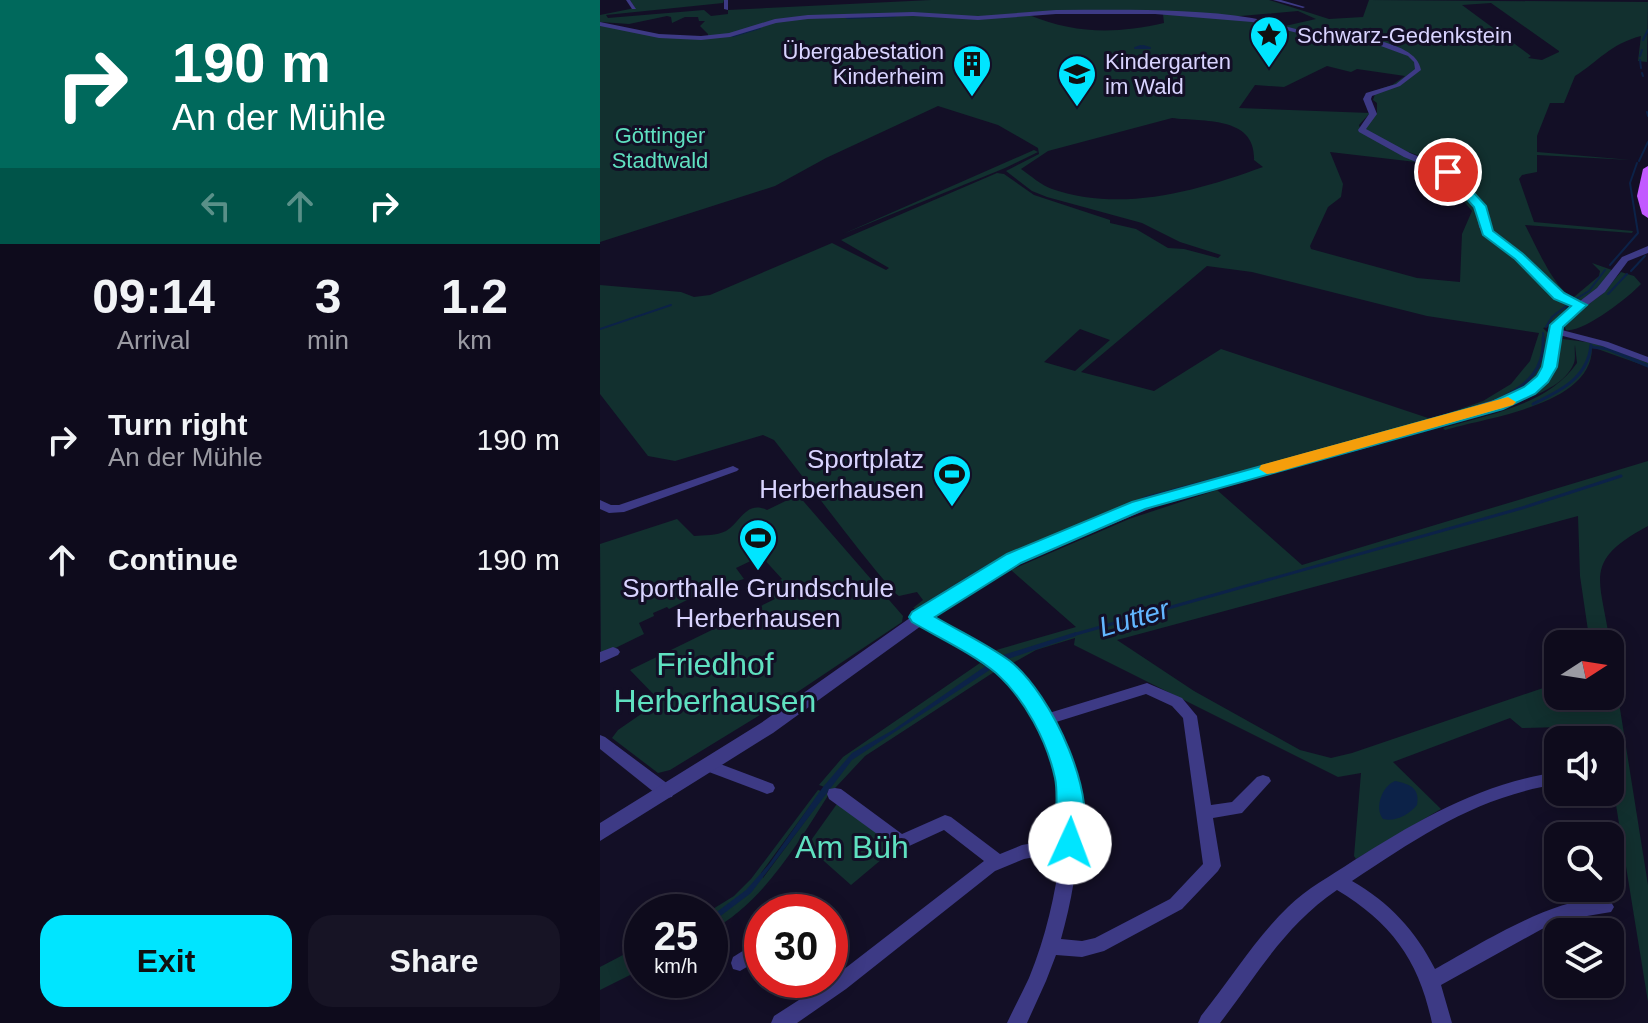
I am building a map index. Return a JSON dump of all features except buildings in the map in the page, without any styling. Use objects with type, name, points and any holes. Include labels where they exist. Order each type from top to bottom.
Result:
[{"type":"main road","points":[[1648,169],[1643,188],[1648,214]]},
{"type":"street","points":[[628,0],[634,8]]},
{"type":"street","points":[[726,0],[726,9]]},
{"type":"street","points":[[1275,0],[1303,7]]},
{"type":"street","points":[[600,24],[667,37],[701,38],[730,35],[775,21],[808,17],[922,14],[978,18],[1056,12],[1147,12],[1252,20],[1302,32],[1380,42],[1410,55],[1417,62],[1418,70],[1398,85],[1369,95],[1367,99],[1374,111],[1362,130],[1407,155],[1448,172],[1480,206],[1488,233],[1519,257],[1559,296],[1580,305]]},
{"type":"street","points":[[621,28],[632,26]]},
{"type":"street","points":[[600,833],[767,728],[920,617],[1014,559],[1139,505],[1179,492],[1365,444],[1508,402],[1543,379],[1549,367],[1554,331],[1561,320],[1595,296],[1625,259],[1644,249]]},
{"type":"street","points":[[1554,331],[1605,344],[1648,360]]},
{"type":"street","points":[[600,504],[609,509],[620,509],[733,469]]},
{"type":"street","points":[[920,617],[986,655],[1024,689],[1055,739],[1067,778],[1071,801],[1070,843],[1061,903],[1050,946],[1017,1023]]},
{"type":"street","points":[[1044,720],[1145,689],[1177,702],[1190,716],[1212,866],[1176,904],[1098,945],[1082,949],[1050,946]]},
{"type":"street","points":[[600,741],[666,792]]},
{"type":"street","points":[[707,765],[767,788]]},
{"type":"street","points":[[1214,1021],[1294,912],[1344,877],[1467,803],[1521,784],[1544,780]]},
{"type":"street","points":[[1204,813],[1236,808],[1263,781]]},
{"type":"street","points":[[835,794],[901,842],[945,822],[997,861]]},
{"type":"street","points":[[848,968],[997,861],[1035,848],[1070,843]]},
{"type":"street","points":[[1344,877],[1397,927],[1433,980],[1442,1023]]},
{"type":"street","points":[[1433,980],[1503,938],[1548,916],[1564,911],[1605,907]]},
{"type":"street","points":[[740,963],[744,960]]},
{"type":"street","points":[[781,1023],[810,998]]},
{"type":"green space","name":"Göttinger Stadtwald","points":[[630,0],[724,0],[723,3],[606,15],[608,18],[704,10],[711,16],[728,14],[728,10],[931,0],[1269,0],[1329,19],[1363,17],[1369,0],[1648,2],[1647,62],[1638,61],[1641,36],[1613,48],[1575,76],[1564,103],[1550,103],[1537,136],[1537,152],[1631,160],[1537,155],[1537,172],[1522,175],[1519,179],[1534,222],[1633,231],[1525,225],[1553,277],[1574,297],[1599,276],[1600,271],[1592,263],[1612,270],[1599,288],[1587,298],[1577,300],[1557,289],[1525,257],[1491,232],[1482,204],[1452,172],[1431,160],[1384,142],[1364,129],[1377,113],[1377,103],[1373,100],[1375,94],[1368,93],[1392,85],[1405,76],[1357,69],[1351,72],[1327,66],[1284,87],[1255,85],[1239,108],[1370,113],[1359,125],[1361,132],[1445,172],[1477,206],[1483,231],[1519,261],[1550,293],[1569,305],[1550,326],[1543,328],[1549,334],[1547,356],[1541,373],[1509,397],[1382,437],[1171,491],[1009,559],[961,584],[923,611],[913,608],[923,600],[917,592],[899,596],[895,593],[774,440],[763,435],[675,461],[648,456],[600,394],[600,285],[681,292],[694,297],[710,295],[832,243],[886,270],[889,268],[841,240],[997,173],[1004,174],[1034,195],[1110,220],[1110,223],[1136,229],[1168,248],[1218,258],[1221,255],[1180,242],[1142,223],[1032,191],[1006,171],[1039,154],[1038,148],[998,125],[938,106],[826,158],[775,186],[600,242],[600,25],[664,38],[708,38],[700,26],[705,21],[699,21],[698,17],[685,17],[672,23],[671,17],[667,16],[629,24],[600,22],[600,15],[635,8]],"holes":[[[1491,3],[1559,51],[1542,60],[1528,58],[1531,56],[1462,5]],[[1298,11],[1316,19],[1285,26],[1229,17]],[[1163,14],[1164,23],[1096,30],[1029,15]],[[1172,118],[1213,121],[1237,128],[1247,135],[1254,160],[1263,167],[1186,191],[1132,199],[1078,196],[1052,189],[1021,169],[1048,151]],[[1330,152],[1416,162],[1445,179],[1472,211],[1462,234],[1460,282],[1417,278],[1311,249],[1328,207],[1341,197],[1343,184]],[[1207,266],[1252,272],[1427,316],[1539,333],[1530,361],[1511,384],[1483,401],[1431,419],[1221,349],[1154,391],[1081,372]],[[1080,329],[1110,340],[1075,371],[1044,362]]]},
{"type":"green space","points":[[1034,150],[1038,152],[1005,168],[843,234]]},
{"type":"green space","points":[[1621,272],[1634,276],[1641,284],[1594,320],[1566,330],[1563,323],[1601,295]]},
{"type":"green space","points":[[1563,339],[1594,343],[1648,363],[1648,367],[1592,347],[1588,367],[1575,383],[1557,396],[1510,414],[1443,428],[1517,406],[1550,389],[1565,377],[1577,363],[1575,345],[1574,363],[1564,377],[1550,388],[1517,402],[1549,378],[1560,353],[1557,342]]},
{"type":"green space","points":[[1648,461],[1648,526],[1613,550],[1600,574],[1608,630],[1588,630],[1580,576],[1578,516],[1117,640],[1194,691],[1300,750],[1331,758],[1544,688],[1544,710],[1620,710],[1623,726],[1522,728],[1510,718],[1393,762],[1441,809],[1356,859],[1361,773],[1338,777],[1074,645],[1075,638],[1036,650],[1011,664],[993,651],[1076,627],[1011,570],[1129,519],[1217,490],[1302,565]]},
{"type":"green space","name":"Friedhof Herberhausen","points":[[798,495],[903,616],[902,622],[799,691],[670,770],[658,773],[612,738],[618,730],[660,701],[630,670],[775,599],[766,587],[782,579],[761,556],[736,568],[744,579],[709,589],[669,609],[667,607],[653,613],[654,616],[639,623],[644,634],[601,655],[600,544],[677,519],[694,536],[718,534],[726,531],[749,510],[767,510]]},
{"type":"green space","points":[[980,663],[994,672],[865,756],[833,790],[819,785],[843,757]]},
{"type":"green space","points":[[1624,734],[1648,885],[1648,1002],[1624,854],[1624,822],[1619,822],[1616,806],[1624,806]]},
{"type":"green space","points":[[818,790],[821,791],[761,873],[763,878],[826,793],[829,794],[778,870],[757,894],[744,894],[744,906],[728,920],[728,900],[751,879]]},
{"type":"green space","name":"Am Büh","points":[[839,801],[891,839],[894,849],[851,885],[807,846]]},
{"type":"green space","points":[[624,954],[624,978],[600,990],[600,967]]},
{"type":"water","points":[[1076,632],[1076,636],[1005,660],[852,760],[751,893],[744,894],[744,898],[728,910],[728,904],[746,890],[769,864],[823,787],[852,753],[893,730],[1000,656]]},
{"type":"water","points":[[1395,781],[1413,788],[1417,794],[1417,805],[1402,817],[1383,819],[1379,809],[1381,798],[1386,788]]},
{"type":"waterway","points":[[847,18],[895,16]]},
{"type":"waterway","points":[[733,36],[760,28]]},
{"type":"waterway","points":[[1643,40],[1648,30]]},
{"type":"waterway","points":[[1141,46],[1135,48],[1150,48],[1143,46]]},
{"type":"waterway","points":[[1640,56],[1642,50]]},
{"type":"waterway","points":[[1640,60],[1641,68]]},
{"type":"waterway","points":[[1647,112],[1648,116]]},
{"type":"waterway","points":[[1639,161],[1648,142]]},
{"type":"waterway","points":[[1610,265],[1638,233],[1630,183],[1637,163]]},
{"type":"waterway","points":[[1631,271],[1645,256]]},
{"type":"waterway","points":[[1574,300],[1589,291],[1605,270]]},
{"type":"waterway","points":[[1608,294],[1627,274]]},
{"type":"waterway","points":[[1546,327],[1552,317],[1570,303]]},
{"type":"waterway","points":[[600,329],[671,305]]},
{"type":"waterway","points":[[1543,333],[1544,340]]},
{"type":"waterway","points":[[1503,397],[1520,387],[1538,367],[1543,338]]},
{"type":"waterway","points":[[1533,404],[1578,375],[1589,356],[1591,345]]},
{"type":"waterway","points":[[1592,347],[1608,349],[1648,366]]},
{"type":"waterway","points":[[921,607],[986,567],[1148,497],[1381,435]]},
{"type":"waterway","name":"Lutter","points":[[1076,634],[1522,508],[1621,476]]},
{"type":"slow traffic","points":[[1267,469],[1508,402]]},
{"type":"place","name":"Schwarz-Gedenkstein","points":[[1269,69]]},
{"type":"place","name":"Übergabestation Kinderheim","points":[[972,98]]},
{"type":"place","name":"Kindergarten im Wald","points":[[1077,108]]},
{"type":"place","name":"Sportplatz Herberhausen","points":[[952,508]]},
{"type":"place","name":"Sporthalle Grundschule Herberhausen","points":[[758,572]]},
{"type":"route","points":[[1070,843],[1071,801],[1062,758],[1035,705],[1004,668],[920,617],[1014,559],[1139,505],[1497,405],[1517,397],[1543,379],[1549,367],[1554,331],[1561,320],[1580,305],[1559,296],[1519,257],[1488,233],[1480,206],[1448,172]]}]
